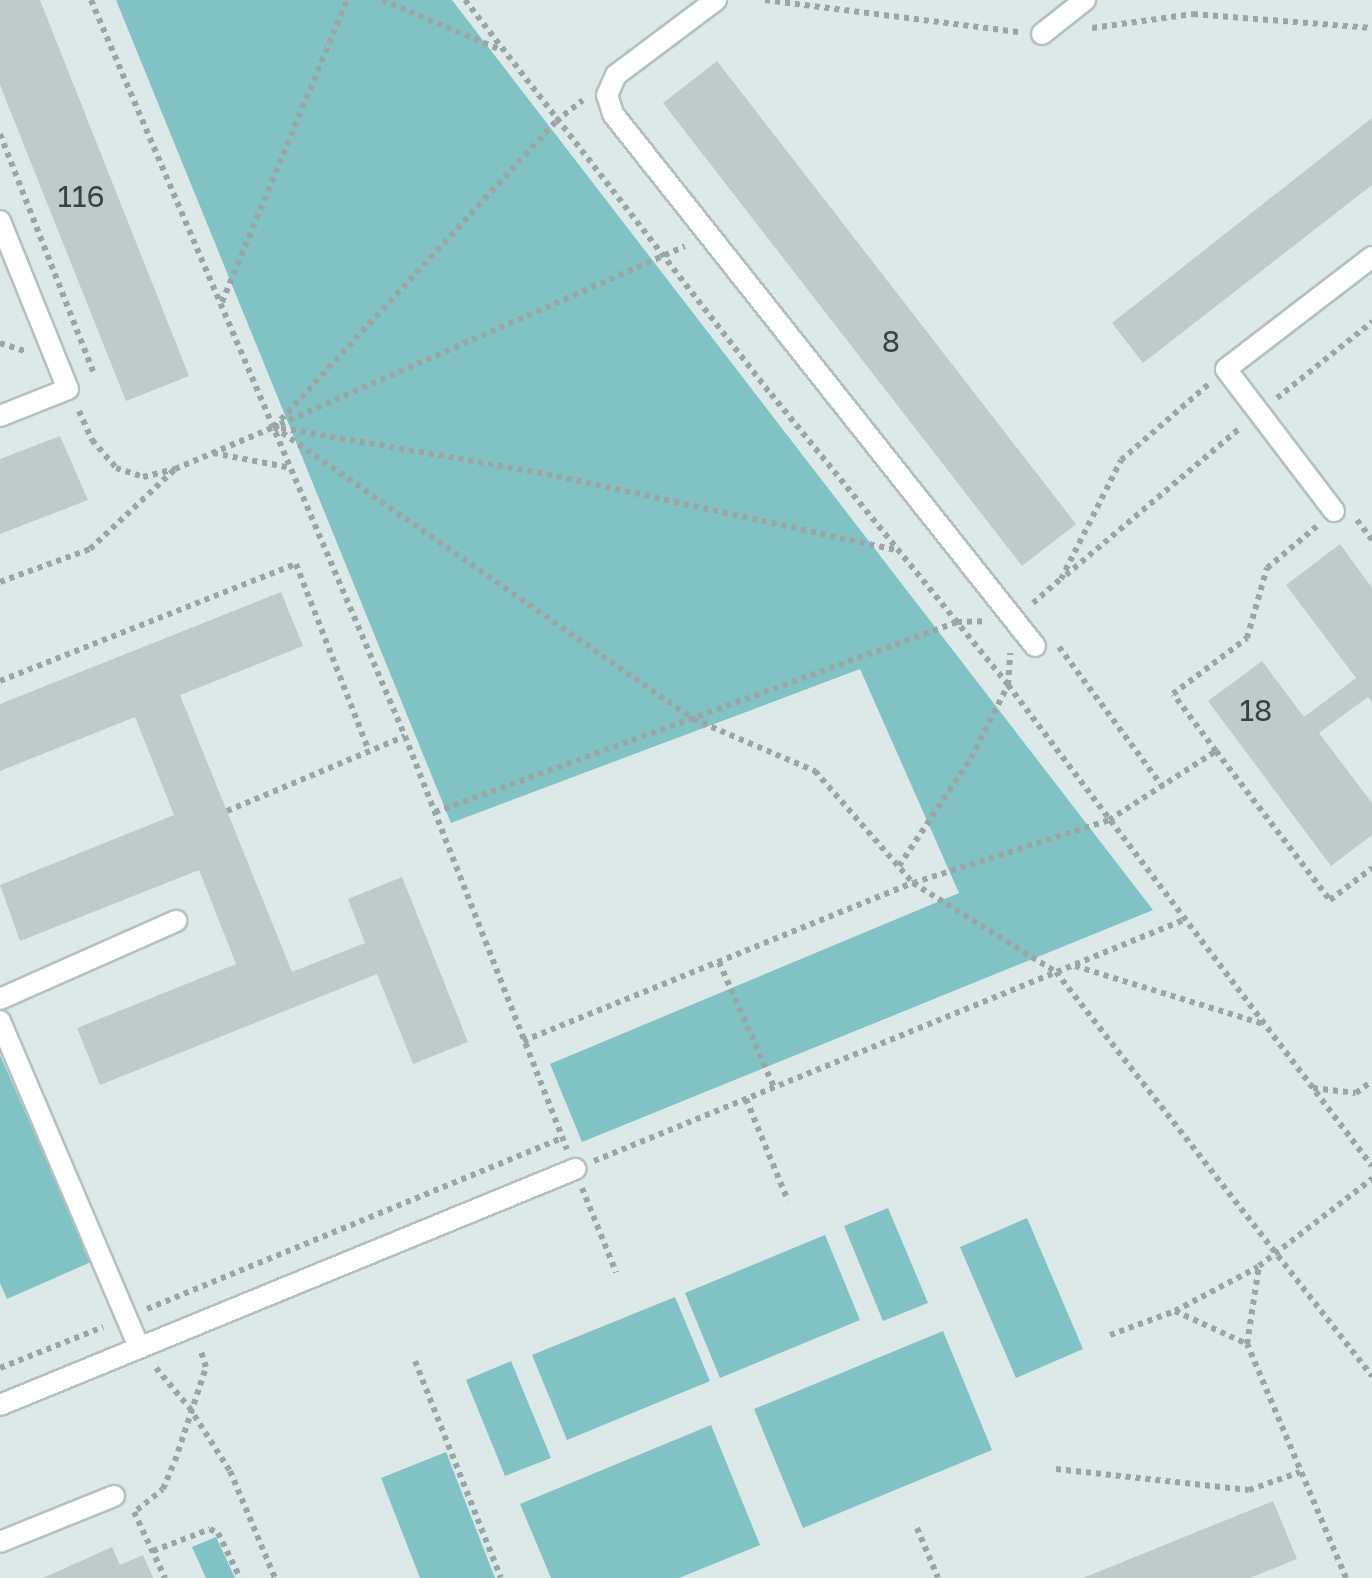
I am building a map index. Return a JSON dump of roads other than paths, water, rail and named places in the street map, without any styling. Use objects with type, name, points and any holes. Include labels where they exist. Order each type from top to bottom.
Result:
[{"type":"lane","points":[[716,0],[616,75],[607,95],[613,114],[1012,620],[1043,641]]},
{"type":"lane","points":[[1042,34],[1085,0]]},
{"type":"lane","points":[[0,221],[68,389],[0,416]]},
{"type":"lane","points":[[1334,511],[1226,370],[1372,257]]},
{"type":"lane","points":[[0,1000],[176,921]]},
{"type":"lane","points":[[0,1021],[139,1347]]},
{"type":"lane","points":[[0,1405],[574,1169]]},
{"type":"lane","points":[[0,1542],[114,1496]]}]
